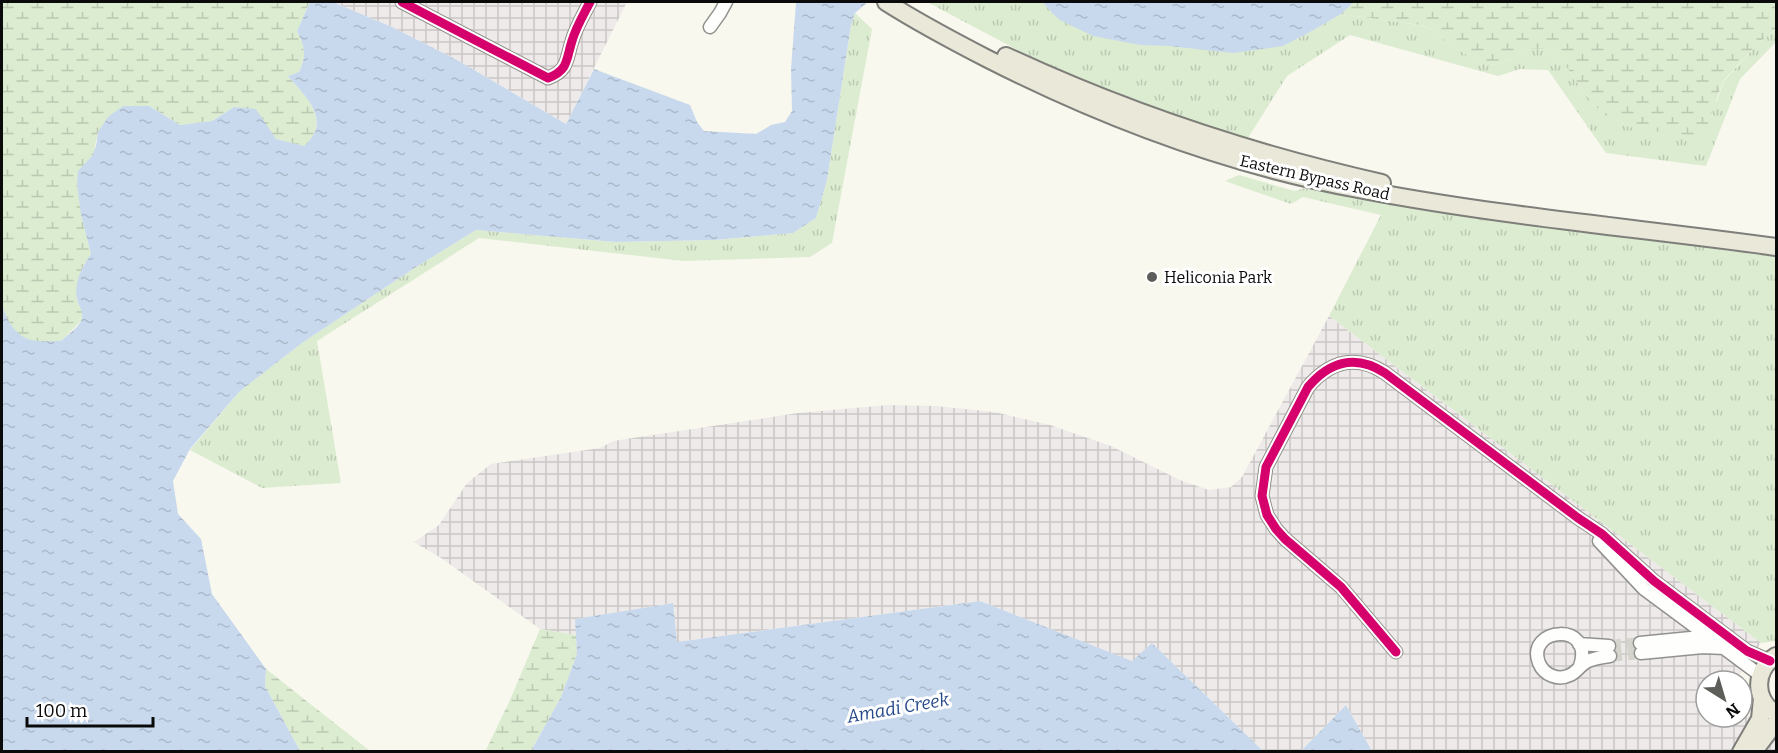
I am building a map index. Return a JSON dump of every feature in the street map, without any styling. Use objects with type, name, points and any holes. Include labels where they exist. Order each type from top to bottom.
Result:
[{"type":"main road","name":"Eastern Bypass Road","points":[[886,2],[1049,76],[1239,147],[1425,193],[1776,238]]},
{"type":"main road","name":"Eastern Bypass Road","points":[[906,2],[921,18],[1046,88],[1146,129],[1211,152],[1294,175],[1357,189],[1500,213],[1776,247]]},
{"type":"main road","points":[[1741,752],[1760,720],[1762,698],[1759,686],[1769,664]]},
{"type":"main road","points":[[1762,698],[1776,714]]},
{"type":"main road","points":[[1754,752],[1776,722]]},
{"type":"street","points":[[402,2],[548,78],[559,74],[568,60],[572,41],[590,2]]},
{"type":"street","points":[[710,27],[726,2]]},
{"type":"street","points":[[1396,652],[1341,587],[1276,529],[1267,515],[1264,504],[1262,488],[1266,467],[1308,387],[1325,370],[1337,364],[1349,362],[1374,366],[1578,518],[1592,526],[1726,642]]},
{"type":"street","points":[[1578,518],[1644,589],[1708,636],[1747,651],[1769,664]]},
{"type":"street","points":[[1579,644],[1610,651],[1580,666],[1569,676],[1556,677],[1543,671],[1538,658],[1540,644],[1552,634],[1567,634],[1579,644],[1582,651],[1580,666]]},
{"type":"street","points":[[1708,636],[1641,648],[1703,647],[1726,642]]},
{"type":"shaded area","points":[[333,2],[627,2],[566,124],[457,60],[392,27]]},
{"type":"shaded area","points":[[1329,316],[1761,643],[1744,669],[1694,669],[1694,729],[1754,729],[1754,720],[1776,738],[1776,751],[1372,751],[1346,705],[1301,751],[1263,751],[1152,643],[1133,662],[980,601],[677,642],[672,603],[576,619],[576,635],[540,629],[441,558],[414,542],[439,525],[467,483],[491,464],[600,448],[613,441],[798,413],[888,405],[936,406],[994,412],[1050,425],[1111,446],[1180,480],[1209,490],[1231,487],[1242,477]]},
{"type":"green space","points":[[2,2],[310,2],[297,31],[303,47],[303,61],[299,72],[288,76],[309,101],[316,118],[316,128],[304,147],[276,139],[234,107],[212,121],[180,125],[149,106],[98,132],[81,215],[91,254],[83,266],[77,300],[83,312],[81,321],[61,341],[38,348],[2,332]]},
{"type":"green space","points":[[927,2],[1043,2],[1052,13],[1140,45],[1283,46],[1341,14],[1419,25],[1436,31],[1451,46],[1471,57],[1493,65],[1504,62],[1528,49],[1549,49],[1563,62],[1594,106],[1629,127],[1717,101],[1723,82],[1758,43],[1776,30],[1776,42],[1740,79],[1706,166],[1606,153],[1548,70],[1520,69],[1498,76],[1350,35],[1287,76],[1246,141],[1117,97],[1057,71]]},
{"type":"green space","points":[[1043,2],[1776,2],[1776,30],[1758,43],[1723,81],[1706,130],[1690,137],[1629,127],[1594,106],[1563,62],[1549,49],[1528,49],[1504,62],[1493,65],[1471,57],[1451,46],[1436,31],[1420,25],[1341,14],[1283,46],[1233,53],[1140,45],[1093,36],[1060,20]]},
{"type":"green space","points":[[855,13],[872,29],[832,243],[810,257],[684,261],[479,238],[317,341],[341,483],[262,488],[190,450],[239,392],[302,343],[476,230],[615,242],[715,240],[793,233],[816,218],[827,180],[851,25]]},
{"type":"green space","points":[[1239,175],[1294,191],[1313,186],[1776,248],[1776,641],[1761,643],[1329,316],[1381,215],[1303,197],[1291,204],[1225,181]]},
{"type":"green space","points":[[540,629],[576,635],[577,654],[561,697],[531,751],[485,752],[510,700]]},
{"type":"green space","points":[[266,669],[370,751],[300,751],[265,686]]},
{"type":"water","points":[[310,2],[333,2],[392,27],[457,60],[566,124],[594,69],[690,105],[697,122],[704,131],[756,134],[771,125],[785,122],[792,111],[791,69],[796,2],[868,2],[855,13],[851,25],[827,180],[816,218],[793,233],[715,240],[615,242],[476,230],[302,343],[239,392],[190,449],[173,481],[178,514],[201,539],[212,594],[266,669],[265,686],[300,751],[2,751],[2,302],[11,325],[25,338],[31,340],[61,341],[80,324],[82,315],[76,292],[82,269],[91,254],[81,215],[77,184],[78,171],[92,156],[98,132],[108,117],[123,106],[149,106],[180,125],[212,121],[234,107],[256,109],[276,139],[304,146],[312,137],[316,127],[314,109],[288,76],[299,72],[303,61],[303,47],[297,31]]},
{"type":"water","points":[[1043,2],[1354,2],[1341,14],[1283,46],[1233,53],[1140,45],[1093,36],[1060,20]]},
{"type":"water","name":"Amadi Creek","points":[[980,601],[1132,661],[1152,643],[1263,751],[531,751],[561,697],[577,654],[575,619],[673,603],[677,642]]},
{"type":"water","points":[[1346,705],[1372,751],[1301,751]]},
{"type":"tunnel","points":[[1609,646],[1640,643]]},
{"type":"tunnel","points":[[1610,656],[1641,653]]},
{"type":"cycle path","points":[[402,2],[548,78],[560,71],[566,63],[572,41],[590,2]]},
{"type":"cycle path","points":[[1396,652],[1341,587],[1276,529],[1267,515],[1262,496],[1266,467],[1308,387],[1325,371],[1344,363],[1364,364],[1385,373],[1602,534],[1654,581],[1747,651],[1770,661]]},
{"type":"place","name":"Heliconia Park","points":[[1152,277]]}]
